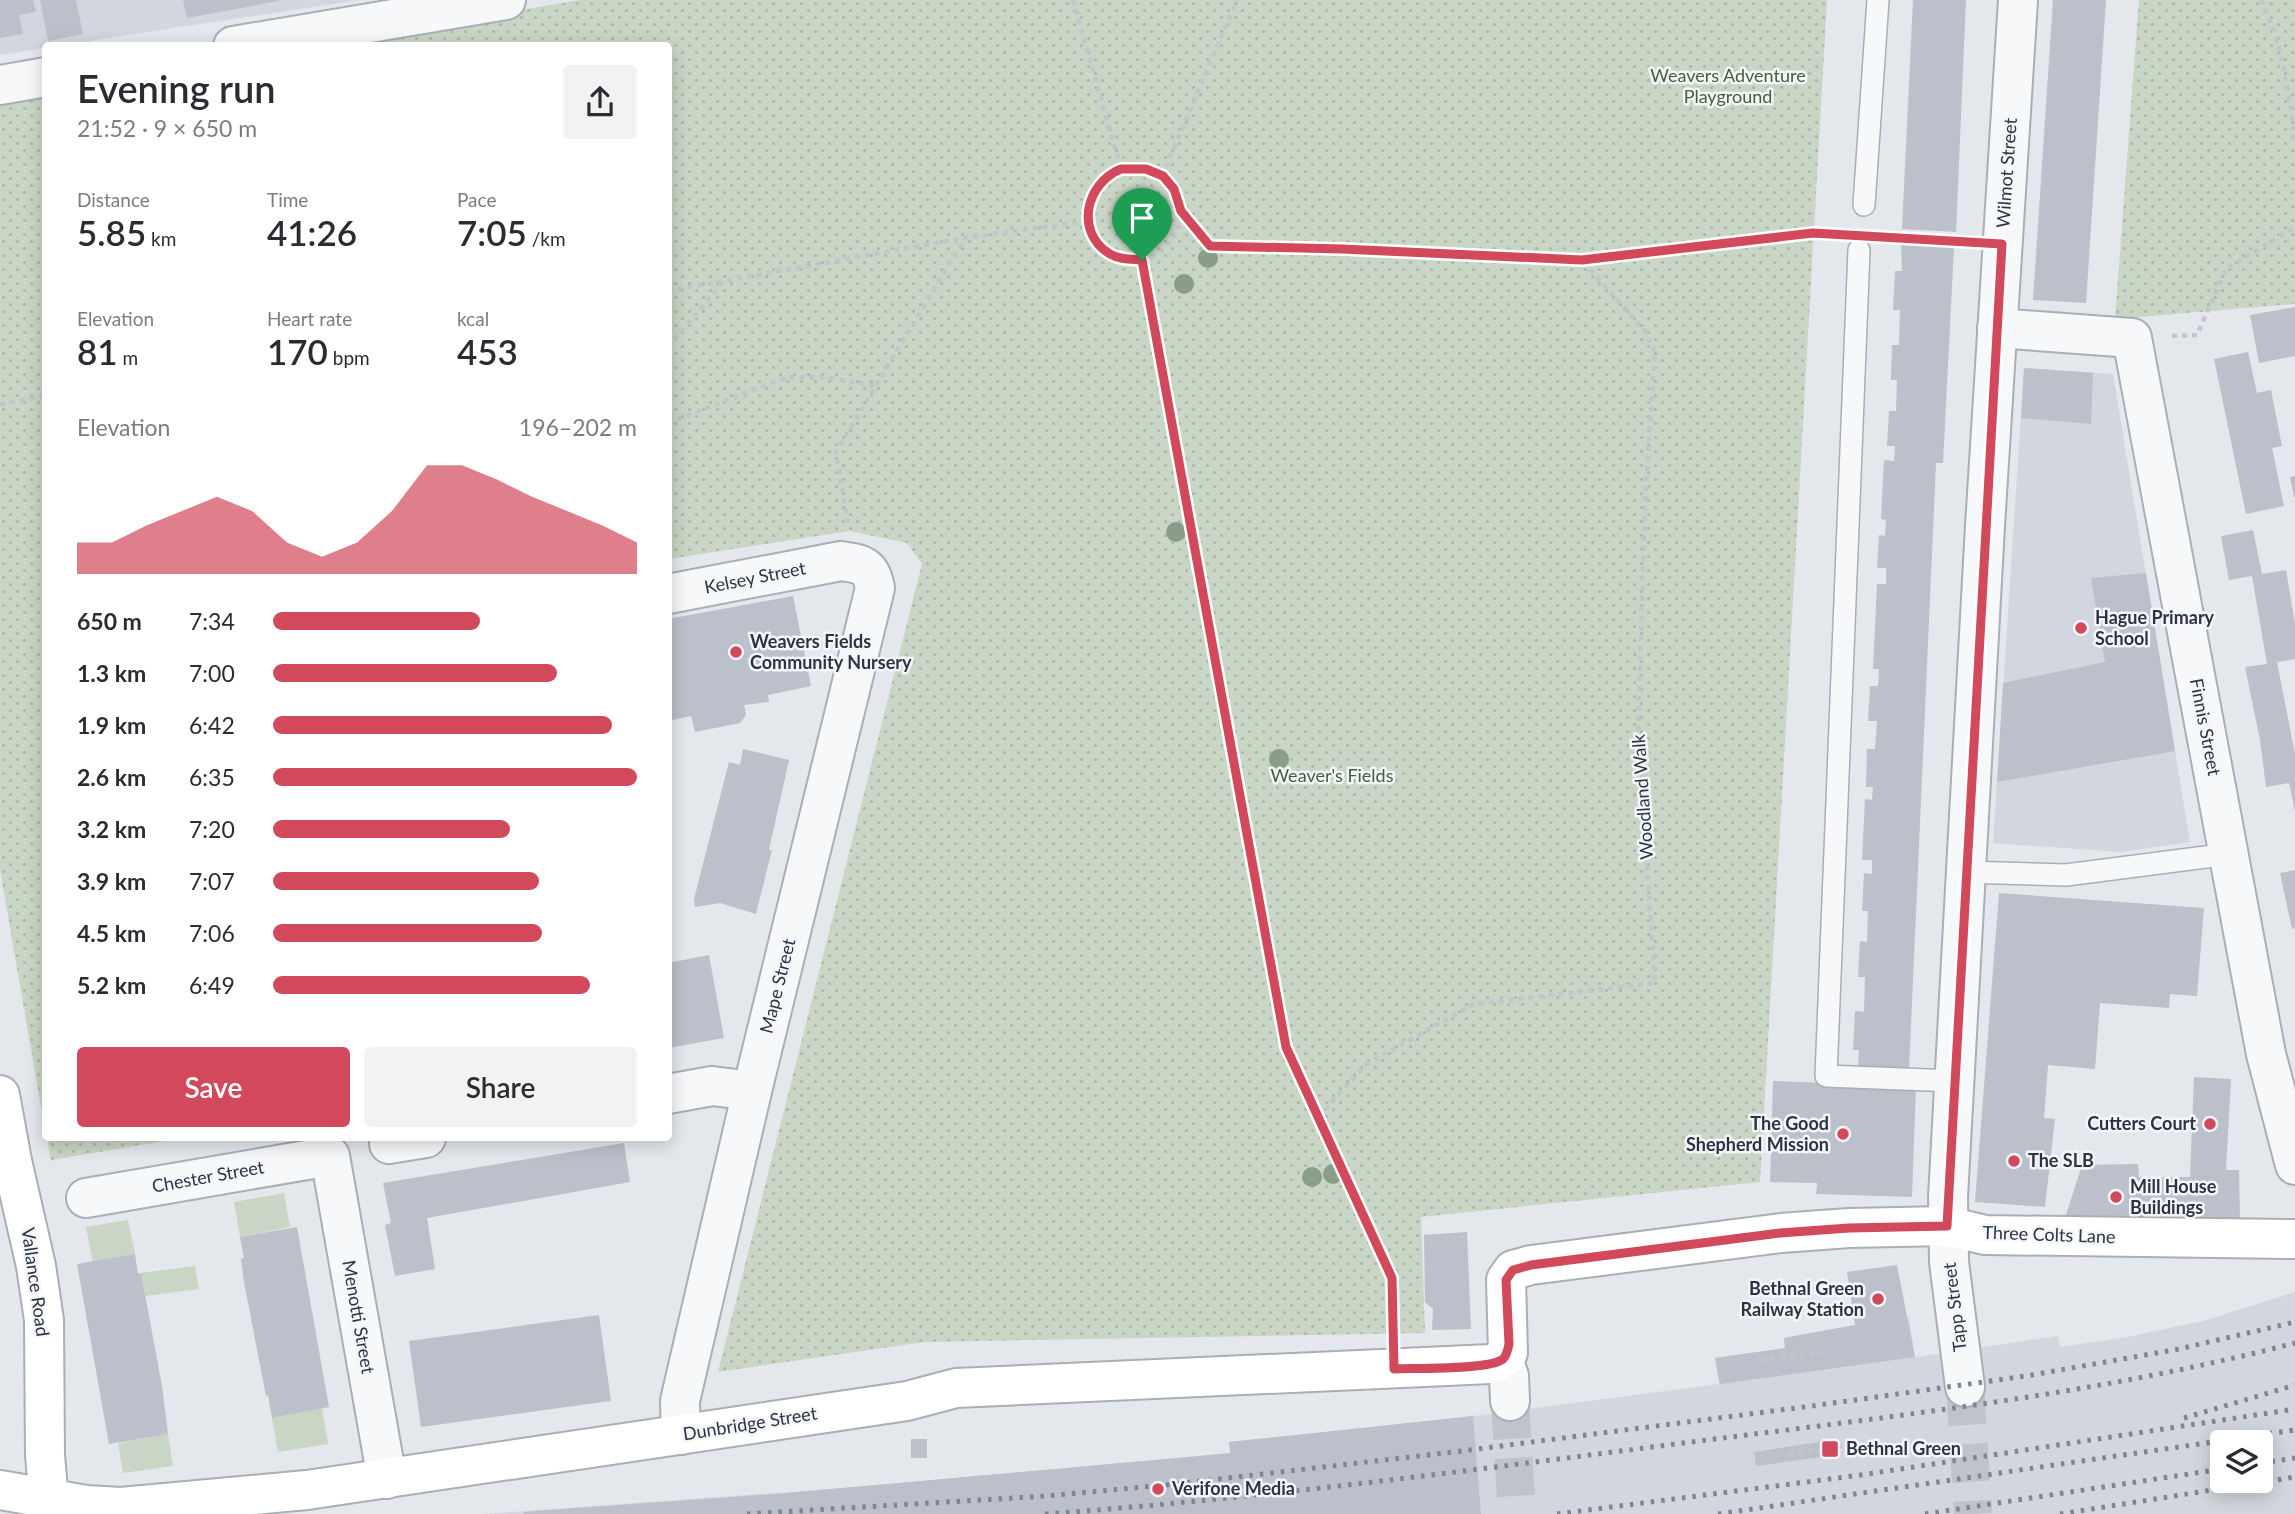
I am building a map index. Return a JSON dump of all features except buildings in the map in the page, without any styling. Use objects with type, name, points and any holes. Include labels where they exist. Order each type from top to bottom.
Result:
[{"type":"main road","name":"Vallance Road","points":[[0,1095],[36,1266],[44,1320],[46,1455],[50,1506]]},
{"type":"main road","name":"Three Colts Lane","points":[[1503,1359],[1508,1353],[1509,1344],[1506,1280],[1513,1270],[1531,1265],[1780,1233],[1849,1228],[1947,1226],[1985,1235],[2295,1239]]},
{"type":"main road","name":"Dunbridge Street","points":[[0,1490],[50,1506],[121,1507],[307,1502],[387,1479],[907,1401],[956,1388],[1481,1365],[1503,1359]]},
{"type":"street","points":[[253,42],[436,6],[506,0]]},
{"type":"street","name":"Wilmot Street","points":[[1947,1226],[1965,872],[2018,0]]},
{"type":"street","points":[[0,85],[42,78]]},
{"type":"street","name":"Finnis Street","points":[[1997,328],[2132,338],[2266,1054],[2295,1165]]},
{"type":"street","name":"Kelsey Street","points":[[672,593],[851,562]]},
{"type":"street","name":"Mape Street","points":[[681,1435],[680,1401],[752,1091],[875,588],[873,574],[851,562]]},
{"type":"street","points":[[672,1093],[712,1086],[752,1091]]},
{"type":"street","points":[[389,1144],[408,1141]]},
{"type":"street","name":"Chester Street","points":[[86,1198],[330,1156]]},
{"type":"street","name":"Menotti Street","points":[[330,1156],[387,1479]]},
{"type":"street","name":"Tapp Street","points":[[1947,1226],[1965,1387]]},
{"type":"street","points":[[1503,1359],[1509,1376],[1510,1401]]},
{"type":"lane","points":[[1864,205],[1878,0]]},
{"type":"lane","points":[[1867,243],[1825,1076],[1954,1081]]},
{"type":"lane","points":[[1965,872],[2066,875],[2229,854]]},
{"type":"path","points":[[1073,0],[1121,169]]},
{"type":"path","points":[[1163,176],[1237,0]]},
{"type":"path","points":[[2261,0],[2275,32],[2288,87],[2295,143]]},
{"type":"path","points":[[1181,211],[1179,228],[1167,247],[1142,260],[1120,258],[1108,253],[1098,243],[1088,221],[1089,203],[1097,186],[1106,177],[1121,169],[1146,169],[1163,176],[1174,189],[1181,211],[1210,246],[1582,260],[1813,233],[1838,234]]},
{"type":"path","points":[[672,290],[964,238],[1088,221]]},
{"type":"path","points":[[2162,336],[2197,335],[2226,269],[2295,228]]},
{"type":"path","points":[[851,562],[864,540],[850,537],[836,452],[964,238]]},
{"type":"path","points":[[1867,243],[2002,244]]},
{"type":"path","points":[[1142,260],[1286,1047],[1392,1278],[1394,1369]]},
{"type":"path","name":"Woodland Walk","points":[[1318,1117],[1364,1065],[1474,1004],[1655,983],[1638,732],[1645,502],[1655,352],[1644,330],[1582,260]]},
{"type":"path","points":[[672,342],[724,281]]},
{"type":"path","points":[[672,421],[788,377],[831,378],[875,386]]},
{"type":"path","points":[[0,404],[42,397]]},
{"type":"path","points":[[1760,1360],[1827,1352]]},
{"type":"path","points":[[1788,1454],[1842,1446]]},
{"type":"shaded area","points":[[0,0],[359,0],[82,42],[42,42],[42,48],[0,55]]},
{"type":"shaded area","name":"Hague Primary School","points":[[2024,368],[2113,374],[2190,842],[2121,852],[1993,843]]},
{"type":"shaded area","points":[[2295,1292],[2295,1514],[484,1514],[857,1487],[1230,1453],[1229,1442],[1435,1421],[1719,1384],[1715,1358],[1785,1348],[1784,1338],[1909,1317],[1915,1357],[2058,1336],[2060,1347],[2127,1337],[2203,1321]]},
{"type":"green space","name":"Weaver's Fields","points":[[579,0],[1827,0],[1760,1182],[1421,1217],[1425,1333],[924,1342],[718,1372],[922,564],[907,543],[850,531],[672,559],[672,42],[336,42]]},
{"type":"green space","points":[[2139,0],[2295,0],[2295,304],[2115,319]]},
{"type":"green space","points":[[42,92],[42,1113],[0,870],[0,99]]},
{"type":"green space","points":[[48,1141],[164,1141],[51,1160]]},
{"type":"green space","points":[[284,1193],[290,1227],[240,1237],[234,1202]]},
{"type":"green space","points":[[128,1220],[135,1254],[93,1262],[86,1227]]},
{"type":"green space","points":[[195,1266],[199,1289],[145,1296],[141,1273]]},
{"type":"green space","points":[[322,1408],[328,1444],[278,1452],[272,1418]]},
{"type":"green space","points":[[168,1434],[173,1466],[123,1473],[118,1443]]},
{"type":"tunnel","points":[[1965,1387],[1973,1514]]},
{"type":"tunnel","points":[[1510,1401],[1517,1514]]},
{"type":"railway","points":[[747,1514],[1046,1496],[1462,1451],[2026,1376],[2179,1349],[2295,1322]]},
{"type":"railway","points":[[1045,1514],[1377,1482],[1929,1412],[2150,1376],[2295,1343]]},
{"type":"railway","points":[[2184,1418],[2295,1385]]},
{"type":"railway","points":[[1557,1514],[1861,1475],[2295,1409]]},
{"type":"railway","points":[[1718,1514],[2295,1430]]},
{"type":"railway","points":[[2273,1461],[2295,1458]]},
{"type":"railway","points":[[1925,1514],[2210,1471]]},
{"type":"railway","points":[[2060,1514],[2295,1477]]},
{"type":"place","name":"Hague Primary School","points":[[2081,628]]},
{"type":"place","name":"Weavers Fields Community Nursery","points":[[736,652]]},
{"type":"place","name":"Cutters Court","points":[[2210,1124]]},
{"type":"place","name":"The Good Shepherd Mission","points":[[1843,1134]]},
{"type":"place","name":"The SLB","points":[[2014,1161]]},
{"type":"place","name":"Mill House Buildings","points":[[2116,1197]]},
{"type":"place","name":"Bethnal Green Railway Station","points":[[1878,1299]]},
{"type":"place","name":"Bethnal Green","points":[[1830,1449]]},
{"type":"place","name":"Verifone Media","points":[[1158,1489]]},
{"type":"route","points":[[1121,169],[1146,169],[1163,176],[1174,189],[1181,211],[1210,246],[1582,260],[1813,233],[2002,244],[1947,1226],[1849,1228],[1780,1233],[1531,1265],[1513,1270],[1506,1280],[1509,1344],[1508,1353],[1503,1359],[1491,1364],[1471,1366],[1394,1369],[1392,1278],[1286,1047],[1142,260],[1120,258],[1108,253],[1098,243],[1088,221],[1089,203],[1097,186],[1113,172],[1121,169]]},
{"type":"park label","name":"Weavers Adventure Playground","points":[[1728,86]]}]
